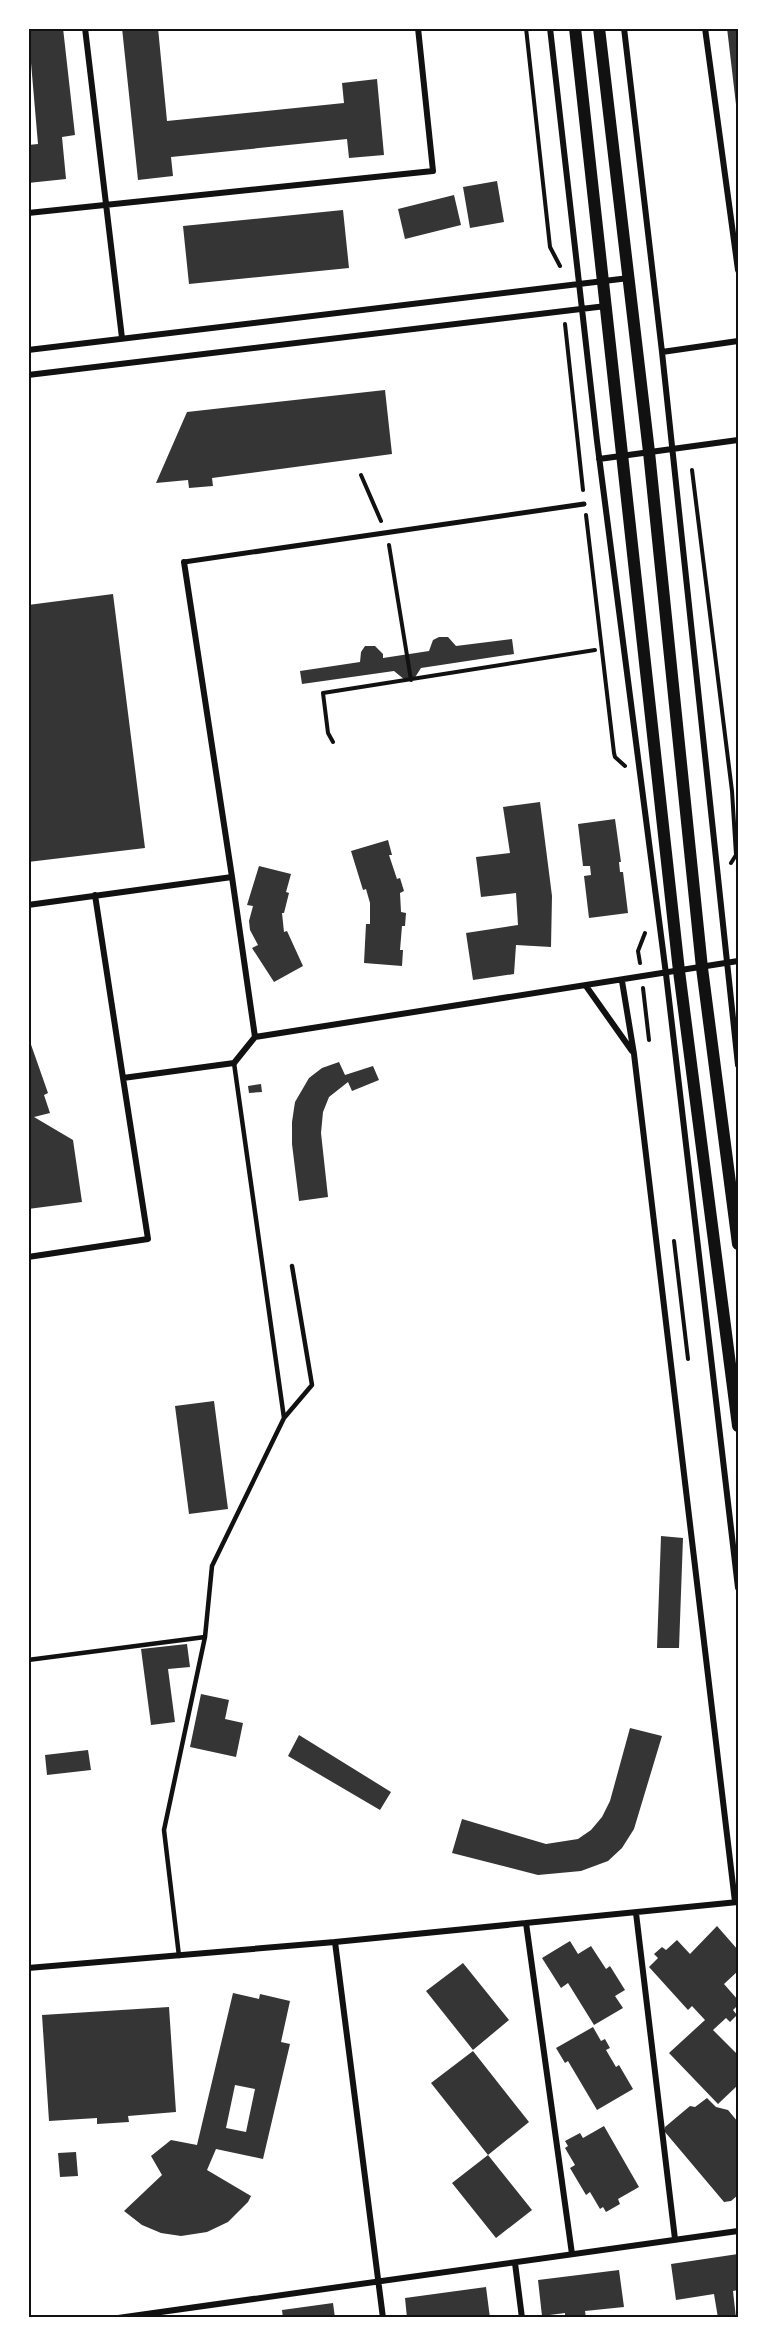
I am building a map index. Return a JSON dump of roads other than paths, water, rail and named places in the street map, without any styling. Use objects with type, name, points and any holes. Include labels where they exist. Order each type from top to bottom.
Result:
[{"type":"main road","points":[[575,28],[679,971],[738,1426]]},
{"type":"main road","points":[[599,28],[650,452],[702,968],[738,1244]]},
{"type":"street","points":[[86,28],[122,338]]},
{"type":"street","points":[[28,213],[433,171],[418,28]]},
{"type":"street","points":[[550,28],[599,459],[666,974],[738,1588]]},
{"type":"street","points":[[624,28],[673,449],[738,1065]]},
{"type":"street","points":[[705,28],[738,270]]},
{"type":"street","points":[[28,350],[629,278]]},
{"type":"street","points":[[28,375],[606,306]]},
{"type":"street","points":[[662,352],[738,341]]},
{"type":"street","points":[[599,459],[738,440]]},
{"type":"street","points":[[255,1037],[184,562],[584,504]]},
{"type":"street","points":[[28,905],[232,877]]},
{"type":"street","points":[[28,1257],[148,1239],[95,895]]},
{"type":"street","points":[[123,1078],[234,1063],[255,1037],[738,962]]},
{"type":"street","points":[[28,1968],[335,1942],[737,1902],[634,1054],[622,981]]},
{"type":"street","points":[[586,986],[634,1054]]},
{"type":"street","points":[[636,1913],[675,2239]]},
{"type":"street","points":[[526,1923],[572,2254]]},
{"type":"street","points":[[335,1942],[383,2318]]},
{"type":"street","points":[[118,2318],[738,2230]]},
{"type":"street","points":[[515,2263],[522,2318]]},
{"type":"lane","points":[[234,1063],[284,1418]]},
{"type":"lane","points":[[179,1956],[164,1830],[205,1637],[212,1566],[284,1418],[312,1384],[292,1266]]},
{"type":"lane","points":[[28,1660],[205,1637]]}]
